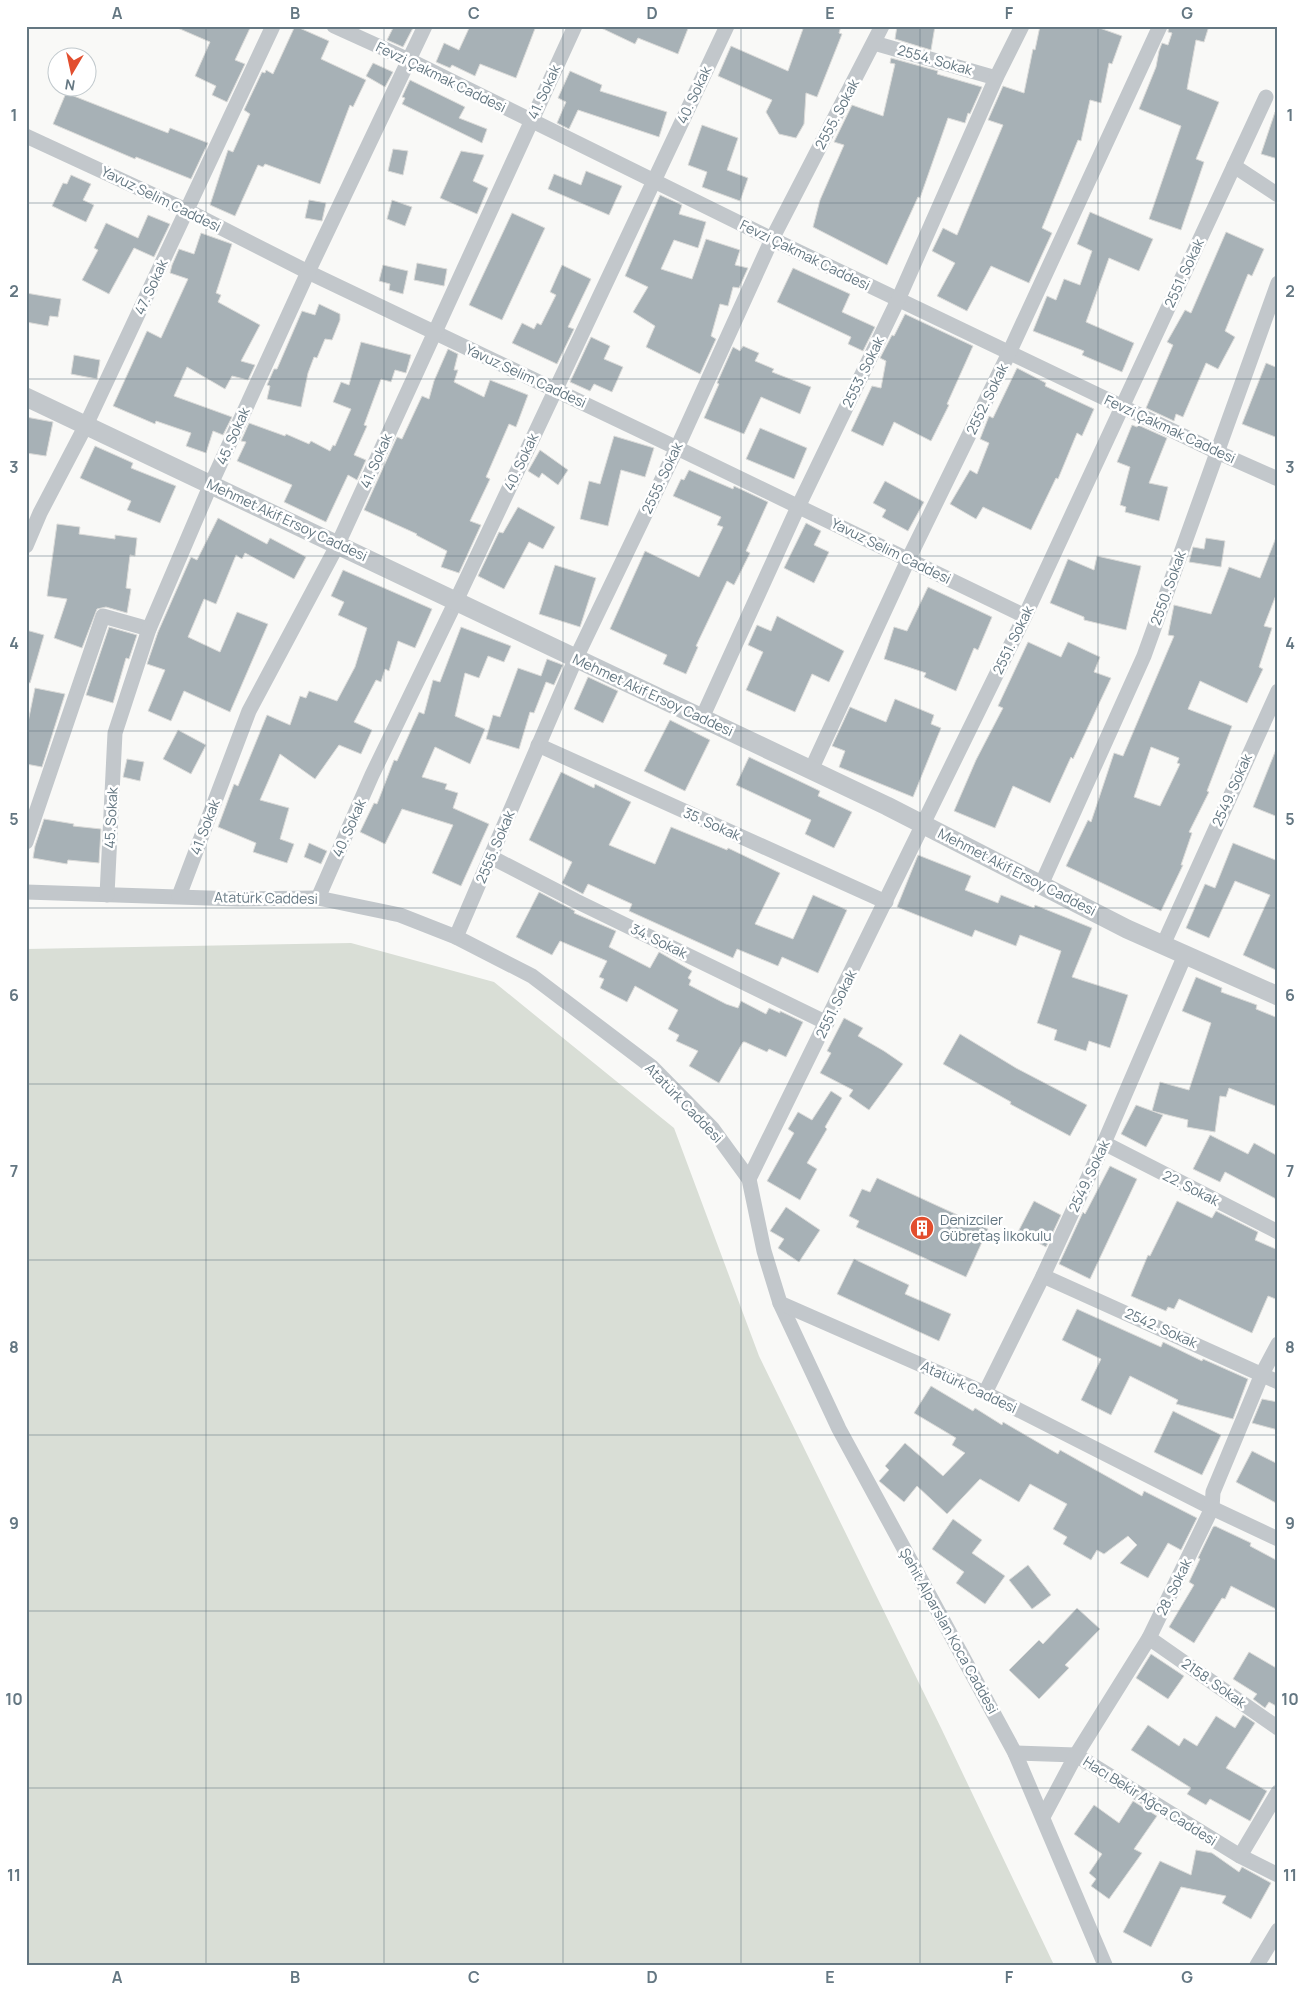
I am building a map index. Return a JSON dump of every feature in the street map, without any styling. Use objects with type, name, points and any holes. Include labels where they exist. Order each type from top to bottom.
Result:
[{"type":"street","name":"47. Sokak","points":[[26,546],[40,513],[86,425],[273,26]]},
{"type":"street","name":"Fevzi Çakmak Caddesi","points":[[334,26],[409,60],[898,300],[1217,452],[1278,479]]},
{"type":"street","name":"45. Sokak","points":[[107,895],[115,733],[149,629],[211,484],[308,272],[425,26]]},
{"type":"street","name":"41. Sokak","points":[[179,896],[249,711],[338,544],[575,26]]},
{"type":"street","name":"40. Sokak","points":[[318,898],[372,775],[727,26]]},
{"type":"street","name":"2555. Sokak","points":[[456,937],[576,658],[677,448],[772,239],[882,26]]},
{"type":"street","name":"2553. Sokak","points":[[702,718],[798,507],[898,300],[996,78],[1022,26]]},
{"type":"street","name":"2552. Sokak","points":[[811,770],[908,560],[1009,352],[1160,26]]},
{"type":"street","name":"2554. Sokak","points":[[874,43],[996,78]]},
{"type":"street","name":"2551. Sokak","points":[[749,1178],[827,1023],[1025,616],[1266,96]]},
{"type":"street","name":"Yavuz Selim Caddesi","points":[[26,136],[186,210],[308,272],[1025,616]]},
{"type":"street","points":[[1234,166],[1278,194]]},
{"type":"street","name":"2550. Sokak","points":[[1041,885],[1144,656],[1278,283]]},
{"type":"street","name":"Mehmet Akif Ersoy Caddesi","points":[[26,397],[924,824],[1041,885],[1163,945],[1278,996]]},
{"type":"street","points":[[26,842],[103,616],[149,629]]},
{"type":"street","name":"2549. Sokak","points":[[1163,945],[1278,691]]},
{"type":"street","name":"35. Sokak","points":[[538,745],[886,902]]},
{"type":"street","name":"34. Sokak","points":[[491,857],[576,901],[827,1023]]},
{"type":"street","name":"Atatürk Caddesi","points":[[26,892],[238,899],[318,898],[400,915],[456,937],[532,976],[652,1067],[712,1128],[749,1178],[764,1251],[780,1302],[985,1393],[1212,1508],[1278,1539]]},
{"type":"street","name":"2549. Sokak","points":[[985,1393],[1043,1276],[1104,1143],[1185,955]]},
{"type":"street","name":"22. Sokak","points":[[1104,1143],[1278,1232]]},
{"type":"street","name":"2542. Sokak","points":[[1043,1276],[1278,1382]]},
{"type":"street","name":"Şehit Alparslan Koca Caddesi","points":[[780,1302],[839,1429],[1016,1753],[1105,1965]]},
{"type":"street","name":"28. Sokak","points":[[1043,1817],[1076,1755],[1149,1638],[1212,1508],[1212,1492],[1262,1374],[1278,1344]]},
{"type":"street","name":"2158. Sokak","points":[[1149,1638],[1278,1728]]},
{"type":"street","name":"Hacı Bekir Ağca Caddesi","points":[[1016,1753],[1076,1755],[1240,1856],[1278,1875]]},
{"type":"street","points":[[1240,1856],[1278,1792]]},
{"type":"street","points":[[1257,1965],[1278,1930]]},
{"type":"shaded area","points":[[351,943],[494,982],[674,1128],[759,1356],[942,1730],[1054,1965],[26,1965],[26,949]]},
{"type":"building","points":[[173,26],[251,26],[235,60],[245,64],[227,102],[212,95],[216,86],[195,76],[210,42]]},
{"type":"building","points":[[295,26],[329,41],[321,59],[366,80],[353,107],[350,105],[320,184],[265,164],[263,167],[258,165],[235,216],[210,205],[228,150],[233,152],[250,114],[244,110],[262,72],[265,73],[266,70],[273,74]]},
{"type":"building","points":[[394,26],[414,26],[403,47],[387,40]]},
{"type":"building","points":[[470,26],[536,26],[516,78],[480,64],[475,76],[452,65],[450,68],[436,62],[444,43],[459,50]]},
{"type":"building","points":[[597,26],[689,26],[678,54],[638,38],[635,44]]},
{"type":"building","points":[[804,26],[841,26],[839,33],[842,34],[817,97],[806,93],[804,124],[796,138],[779,134],[766,112],[772,100],[718,76],[731,46],[788,71]]},
{"type":"building","points":[[897,26],[935,26],[931,50],[895,39]]},
{"type":"building","points":[[1040,26],[1094,26],[1122,36],[1112,64],[1109,63],[1101,103],[1090,100],[1081,141],[1078,140],[1042,228],[1052,233],[1029,283],[991,266],[967,311],[937,296],[955,263],[932,251],[943,228],[957,235],[1003,125],[988,120],[1003,86],[1024,93]]},
{"type":"building","points":[[1169,26],[1209,26],[1204,42],[1196,40],[1187,89],[1219,102],[1196,159],[1204,162],[1181,230],[1149,219],[1181,126],[1139,109],[1156,67],[1162,43],[1168,45],[1172,33],[1168,32]]},
{"type":"building","points":[[891,58],[938,71],[937,74],[982,87],[970,114],[968,113],[965,123],[948,118],[920,198],[918,197],[887,265],[813,227],[820,200],[844,145],[834,142],[852,105],[883,116],[895,64],[890,63]]},
{"type":"building","points":[[373,63],[393,72],[385,87],[366,76]]},
{"type":"building","points":[[570,71],[602,85],[600,91],[667,112],[659,137],[578,110],[569,129],[557,123],[566,102],[558,98]]},
{"type":"building","points":[[410,80],[465,107],[459,118],[487,129],[482,143],[402,104],[405,98],[402,97]]},
{"type":"building","points":[[64,98],[79,98],[168,133],[170,128],[208,143],[191,179],[136,157],[135,159],[53,124]]},
{"type":"building","points":[[1275,112],[1278,113],[1278,159],[1261,154]]},
{"type":"building","points":[[702,125],[738,138],[727,170],[748,178],[740,201],[702,187],[707,172],[688,165]]},
{"type":"building","points":[[393,149],[408,151],[403,175],[388,171]]},
{"type":"building","points":[[461,151],[484,155],[473,181],[488,188],[477,214],[440,198]]},
{"type":"building","points":[[586,171],[622,186],[609,215],[548,189],[554,174],[581,185]]},
{"type":"building","points":[[71,175],[91,184],[83,200],[94,205],[86,222],[52,206],[63,183],[67,184]]},
{"type":"building","points":[[660,195],[682,205],[679,214],[706,222],[698,248],[674,240],[661,269],[692,279],[706,239],[740,250],[735,265],[748,268],[739,288],[733,287],[728,306],[720,304],[711,336],[716,339],[700,374],[646,347],[655,326],[633,312],[648,287],[625,276]]},
{"type":"building","points":[[309,200],[326,203],[322,221],[305,218]]},
{"type":"building","points":[[392,200],[412,207],[405,226],[387,219]]},
{"type":"building","points":[[1090,212],[1153,239],[1139,271],[1109,258],[1086,322],[1134,343],[1122,372],[1082,355],[1084,351],[1033,331],[1047,296],[1056,300],[1064,279],[1080,285],[1092,251],[1077,244]]},
{"type":"building","points":[[512,213],[545,228],[502,320],[469,305]]},
{"type":"building","points":[[148,215],[170,224],[154,257],[134,248],[109,294],[82,280],[98,250],[94,248],[106,223],[138,238]]},
{"type":"building","points":[[1226,232],[1264,249],[1252,276],[1248,274],[1225,331],[1235,337],[1218,369],[1206,363],[1183,417],[1176,414],[1174,421],[1146,408],[1173,345],[1167,342],[1185,310],[1191,313]]},
{"type":"building","points":[[201,233],[232,244],[216,293],[221,295],[218,302],[260,325],[241,361],[255,365],[248,380],[232,376],[225,389],[187,367],[174,396],[232,417],[223,435],[213,431],[206,453],[186,446],[191,433],[156,421],[155,424],[113,406],[147,331],[161,338],[188,279],[170,273],[179,249],[194,254]]},
{"type":"building","points":[[417,263],[447,269],[444,286],[414,280]]},
{"type":"building","points":[[383,265],[408,271],[403,294],[389,290],[390,284],[379,281]]},
{"type":"building","points":[[562,265],[591,279],[568,327],[574,329],[557,364],[512,343],[522,323],[534,329],[537,323],[541,325],[556,295],[550,292]]},
{"type":"building","points":[[793,268],[850,294],[842,312],[875,327],[863,351],[848,344],[851,337],[777,302]]},
{"type":"building","points":[[26,293],[61,299],[58,317],[50,316],[48,326],[26,322]]},
{"type":"building","points":[[319,304],[340,314],[340,320],[332,340],[325,339],[317,358],[314,357],[308,373],[301,407],[267,399],[270,386],[267,385],[274,369],[277,369],[302,311],[315,315]]},
{"type":"building","points":[[905,314],[973,346],[947,404],[949,405],[931,441],[894,422],[883,446],[851,431],[872,386],[881,388],[886,361],[880,358]]},
{"type":"building","points":[[591,337],[610,346],[604,359],[623,367],[612,392],[594,384],[590,391],[570,382]]},
{"type":"building","points":[[361,342],[411,355],[406,373],[395,370],[391,382],[381,379],[364,425],[367,426],[354,455],[366,460],[357,480],[348,475],[326,522],[284,502],[292,485],[237,461],[246,442],[241,441],[249,423],[285,436],[286,434],[309,444],[311,441],[330,451],[333,445],[335,446],[351,409],[333,402],[341,382],[349,385]]},
{"type":"building","points":[[743,346],[759,353],[755,361],[774,369],[772,372],[811,387],[800,414],[761,397],[744,434],[704,418],[733,347],[740,351]]},
{"type":"building","points":[[448,349],[458,354],[454,370],[458,370],[454,382],[484,397],[490,380],[528,395],[516,427],[509,424],[486,477],[490,479],[470,521],[481,525],[459,573],[441,567],[447,551],[417,534],[364,510],[397,437],[402,439],[422,396],[429,399],[434,381]]},
{"type":"building","points":[[74,355],[100,360],[97,379],[71,374]]},
{"type":"building","points":[[1266,363],[1278,368],[1278,438],[1242,424]]},
{"type":"building","points":[[1017,368],[1046,383],[1045,386],[1094,409],[1082,436],[1077,433],[1058,479],[1056,478],[1031,530],[983,507],[976,519],[950,504],[970,470],[977,474],[989,443],[980,439],[989,416],[993,418]]},
{"type":"building","points":[[26,417],[53,422],[46,456],[26,453]]},
{"type":"building","points":[[1132,425],[1137,427],[1138,425],[1167,438],[1149,483],[1168,487],[1159,521],[1125,512],[1126,507],[1120,505],[1130,467],[1117,462]]},
{"type":"building","points":[[760,428],[807,448],[794,479],[746,459]]},
{"type":"building","points":[[614,436],[654,448],[645,477],[621,470],[608,526],[580,519],[589,481],[600,484]]},
{"type":"building","points":[[95,446],[133,463],[131,468],[176,486],[160,523],[127,510],[131,501],[80,478]]},
{"type":"building","points":[[540,450],[568,470],[558,485],[542,473],[539,478],[528,471]]},
{"type":"building","points":[[689,470],[733,489],[734,486],[768,502],[746,551],[750,553],[734,585],[727,581],[696,646],[698,647],[686,674],[663,664],[667,655],[610,629],[645,551],[699,577],[723,527],[717,525],[721,517],[673,496],[681,479],[684,480]]},
{"type":"building","points":[[885,481],[924,502],[908,531],[882,517],[886,510],[873,503]]},
{"type":"building","points":[[518,507],[555,527],[543,549],[529,542],[504,589],[478,576],[499,532],[503,533]]},
{"type":"building","points":[[218,518],[267,544],[270,538],[306,557],[294,579],[245,553],[242,559],[236,555],[216,604],[204,599],[188,637],[220,652],[237,612],[268,624],[230,712],[184,691],[171,721],[148,711],[165,670],[147,664],[158,632],[191,557],[197,560]]},
{"type":"building","points":[[806,523],[821,531],[814,545],[829,552],[814,583],[784,568]]},
{"type":"building","points":[[57,524],[80,527],[79,534],[115,539],[115,535],[137,538],[135,556],[130,555],[126,588],[131,589],[127,613],[106,607],[97,609],[82,648],[54,638],[67,599],[47,596]]},
{"type":"building","points":[[1277,535],[1278,590],[1264,626],[1272,628],[1259,667],[1263,669],[1247,703],[1200,681],[1188,709],[1232,726],[1207,791],[1209,792],[1189,832],[1192,833],[1181,865],[1183,865],[1161,911],[1066,866],[1088,820],[1091,822],[1114,753],[1123,756],[1174,636],[1168,635],[1174,605],[1211,614],[1229,567],[1260,578]],"holes":[[[1151,747],[1179,758],[1177,763],[1180,764],[1160,806],[1134,797]]]},
{"type":"building","points":[[1206,538],[1225,541],[1221,567],[1189,562],[1193,547],[1204,549]]},
{"type":"building","points":[[1097,556],[1141,566],[1126,630],[1084,620],[1084,617],[1050,603],[1068,559],[1094,570]]},
{"type":"building","points":[[555,565],[596,578],[580,627],[539,614]]},
{"type":"building","points":[[343,570],[432,609],[415,648],[398,641],[389,671],[385,669],[381,682],[376,680],[354,722],[372,730],[361,754],[339,745],[315,779],[280,754],[260,800],[289,808],[280,839],[294,844],[287,863],[253,852],[256,843],[218,827],[234,784],[238,786],[267,715],[290,725],[300,696],[306,698],[309,691],[337,701],[355,667],[367,628],[338,615],[344,602],[331,596]]},
{"type":"building","points":[[928,587],[992,617],[978,650],[974,648],[956,691],[924,677],[926,673],[884,659],[894,627],[907,631]]},
{"type":"building","points":[[777,616],[844,651],[829,682],[812,674],[795,712],[746,690],[763,652],[748,645],[757,625],[771,631]]},
{"type":"building","points":[[109,627],[137,635],[129,659],[126,658],[113,703],[86,695]]},
{"type":"building","points":[[461,627],[511,646],[504,662],[488,656],[479,678],[465,673],[455,716],[485,729],[470,764],[435,747],[422,777],[447,784],[445,789],[458,793],[453,808],[489,824],[461,886],[432,873],[453,825],[402,809],[385,844],[360,832],[374,803],[377,804],[394,760],[397,761],[419,712],[424,714],[433,680],[440,682]]},
{"type":"building","points":[[26,630],[44,635],[30,683],[26,682]]},
{"type":"building","points":[[1028,642],[1061,657],[1068,642],[1100,657],[1094,672],[1111,678],[1050,803],[1013,786],[995,828],[954,811],[976,760],[1003,708],[998,706]]},
{"type":"building","points":[[547,659],[563,665],[554,685],[546,682],[534,713],[530,712],[519,749],[486,739],[493,715],[500,717],[518,668],[541,676]]},
{"type":"building","points":[[588,677],[618,691],[603,723],[574,709]]},
{"type":"building","points":[[35,688],[65,694],[42,767],[26,764],[26,732]]},
{"type":"building","points":[[895,699],[934,715],[931,724],[941,728],[913,797],[839,767],[845,751],[832,746],[850,707],[886,722]]},
{"type":"building","points":[[670,720],[710,740],[685,791],[644,771]]},
{"type":"building","points":[[178,730],[206,745],[191,774],[163,759]]},
{"type":"building","points":[[1278,747],[1278,817],[1253,807]]},
{"type":"building","points":[[749,757],[820,791],[818,796],[852,812],[834,848],[805,834],[811,820],[736,785]]},
{"type":"building","points":[[127,759],[144,762],[140,781],[123,777]]},
{"type":"building","points":[[561,772],[594,788],[595,784],[631,802],[609,845],[655,864],[671,827],[727,850],[728,848],[780,873],[755,924],[793,939],[813,895],[847,910],[818,973],[782,957],[778,966],[737,949],[733,958],[629,911],[632,904],[588,884],[583,894],[562,883],[572,862],[529,840]]},
{"type":"building","points":[[44,819],[74,824],[73,826],[101,829],[99,863],[68,860],[67,864],[33,858]]},
{"type":"building","points":[[309,843],[327,851],[321,864],[304,857]]},
{"type":"building","points":[[1233,843],[1278,861],[1278,971],[1243,955],[1270,895],[1235,881],[1209,938],[1186,928],[1205,884],[1215,888]]},
{"type":"building","points":[[918,855],[971,876],[965,890],[998,903],[1001,895],[1034,908],[1035,905],[1092,928],[1072,977],[1128,995],[1110,1048],[1089,1041],[1086,1051],[1054,1040],[1057,1030],[1037,1023],[1061,951],[1020,935],[1016,946],[975,930],[972,937],[897,907]]},
{"type":"building","points":[[539,892],[575,911],[574,913],[616,931],[609,947],[650,968],[659,952],[692,971],[688,978],[691,980],[689,985],[726,1004],[738,1008],[741,1001],[766,1014],[769,1008],[803,1022],[786,1057],[769,1049],[767,1052],[743,1042],[719,1083],[689,1066],[698,1051],[676,1041],[679,1035],[668,1029],[678,1010],[635,986],[627,1002],[600,988],[604,979],[599,977],[607,961],[560,941],[552,955],[516,937]]},
{"type":"building","points":[[1196,977],[1222,988],[1221,992],[1257,1005],[1256,1009],[1278,1018],[1278,1107],[1229,1088],[1226,1097],[1220,1096],[1215,1132],[1187,1127],[1188,1120],[1152,1111],[1160,1082],[1189,1090],[1211,1023],[1182,1011]]},
{"type":"building","points":[[844,1018],[863,1028],[858,1036],[903,1064],[869,1110],[849,1096],[853,1090],[820,1073],[831,1053],[827,1051]]},
{"type":"building","points":[[960,1034],[1016,1068],[1087,1105],[1070,1136],[1010,1104],[1011,1102],[943,1064]]},
{"type":"building","points":[[831,1091],[842,1098],[807,1163],[817,1169],[800,1200],[767,1181],[794,1133],[788,1129],[798,1112],[812,1120]]},
{"type":"building","points":[[1136,1105],[1163,1115],[1146,1147],[1121,1134]]},
{"type":"building","points":[[1210,1135],[1248,1154],[1254,1143],[1278,1156],[1278,1200],[1225,1172],[1220,1182],[1193,1169]]},
{"type":"building","points":[[1110,1166],[1137,1179],[1090,1279],[1059,1264],[1083,1212],[1085,1214]]},
{"type":"building","name":"Denizciler Gübretaş İlkokulu","points":[[877,1178],[988,1229],[966,1277],[856,1227],[859,1221],[849,1216],[862,1189],[870,1192]]},
{"type":"building","points":[[1034,1201],[1061,1215],[1046,1247],[1018,1232]]},
{"type":"building","points":[[1177,1201],[1212,1218],[1216,1211],[1258,1232],[1255,1240],[1278,1250],[1278,1300],[1268,1296],[1252,1333],[1179,1299],[1174,1309],[1168,1307],[1166,1311],[1131,1296],[1148,1255],[1150,1256]]},
{"type":"building","points":[[786,1207],[820,1230],[799,1262],[778,1248],[784,1239],[770,1231]]},
{"type":"building","points":[[854,1259],[909,1285],[905,1294],[951,1314],[939,1341],[837,1294]]},
{"type":"building","points":[[1077,1309],[1161,1347],[1163,1342],[1202,1361],[1203,1359],[1248,1379],[1233,1419],[1176,1404],[1178,1400],[1130,1376],[1111,1415],[1081,1400],[1101,1359],[1062,1340]]},
{"type":"building","points":[[931,1386],[973,1411],[975,1408],[1002,1425],[1003,1422],[1058,1454],[1060,1450],[1142,1496],[1144,1491],[1197,1518],[1181,1550],[1168,1543],[1148,1578],[1120,1563],[1137,1545],[1128,1536],[1104,1554],[1097,1550],[1091,1560],[1063,1544],[1067,1537],[1053,1529],[1067,1504],[1030,1484],[1019,1502],[980,1479],[947,1514],[917,1486],[904,1502],[879,1481],[889,1470],[885,1466],[905,1443],[943,1476],[965,1453],[952,1445],[956,1438],[914,1413]]},
{"type":"building","points":[[1262,1399],[1278,1402],[1278,1430],[1252,1423]]},
{"type":"building","points":[[1173,1411],[1221,1435],[1202,1475],[1154,1452]]},
{"type":"building","points":[[1252,1451],[1278,1464],[1278,1504],[1236,1482]]},
{"type":"building","points":[[953,1519],[982,1540],[972,1553],[1005,1576],[985,1604],[956,1583],[964,1572],[932,1549]]},
{"type":"building","points":[[1215,1526],[1251,1543],[1250,1546],[1278,1561],[1278,1610],[1231,1586],[1225,1599],[1222,1598],[1194,1643],[1169,1627],[1194,1585],[1189,1582],[1200,1559],[1198,1558]]},
{"type":"building","points":[[1028,1565],[1051,1595],[1032,1609],[1009,1580]]},
{"type":"building","points":[[1077,1608],[1100,1629],[1065,1665],[1069,1668],[1039,1699],[1009,1670],[1039,1640],[1043,1644]]},
{"type":"building","points":[[1249,1652],[1278,1669],[1278,1707],[1269,1702],[1265,1708],[1253,1699],[1257,1694],[1233,1679]]},
{"type":"building","points":[[1151,1654],[1184,1676],[1168,1699],[1136,1678]]},
{"type":"building","points":[[1243,1715],[1255,1723],[1226,1768],[1267,1791],[1250,1821],[1210,1799],[1206,1805],[1187,1794],[1191,1788],[1131,1750],[1148,1725],[1179,1746],[1184,1738],[1197,1746],[1216,1716],[1235,1728]]},
{"type":"building","points":[[1133,1801],[1157,1816],[1134,1849],[1142,1853],[1109,1899],[1091,1886],[1096,1879],[1089,1873],[1102,1854],[1074,1834],[1094,1805],[1119,1823]]},
{"type":"building","points":[[1196,1850],[1212,1853],[1239,1872],[1242,1867],[1271,1883],[1251,1919],[1222,1903],[1226,1896],[1181,1887],[1151,1947],[1123,1932],[1160,1861],[1191,1875]]},
{"type":"place","name":"Denizciler Gübretaş İlkokulu","points":[[922,1228]]}]
